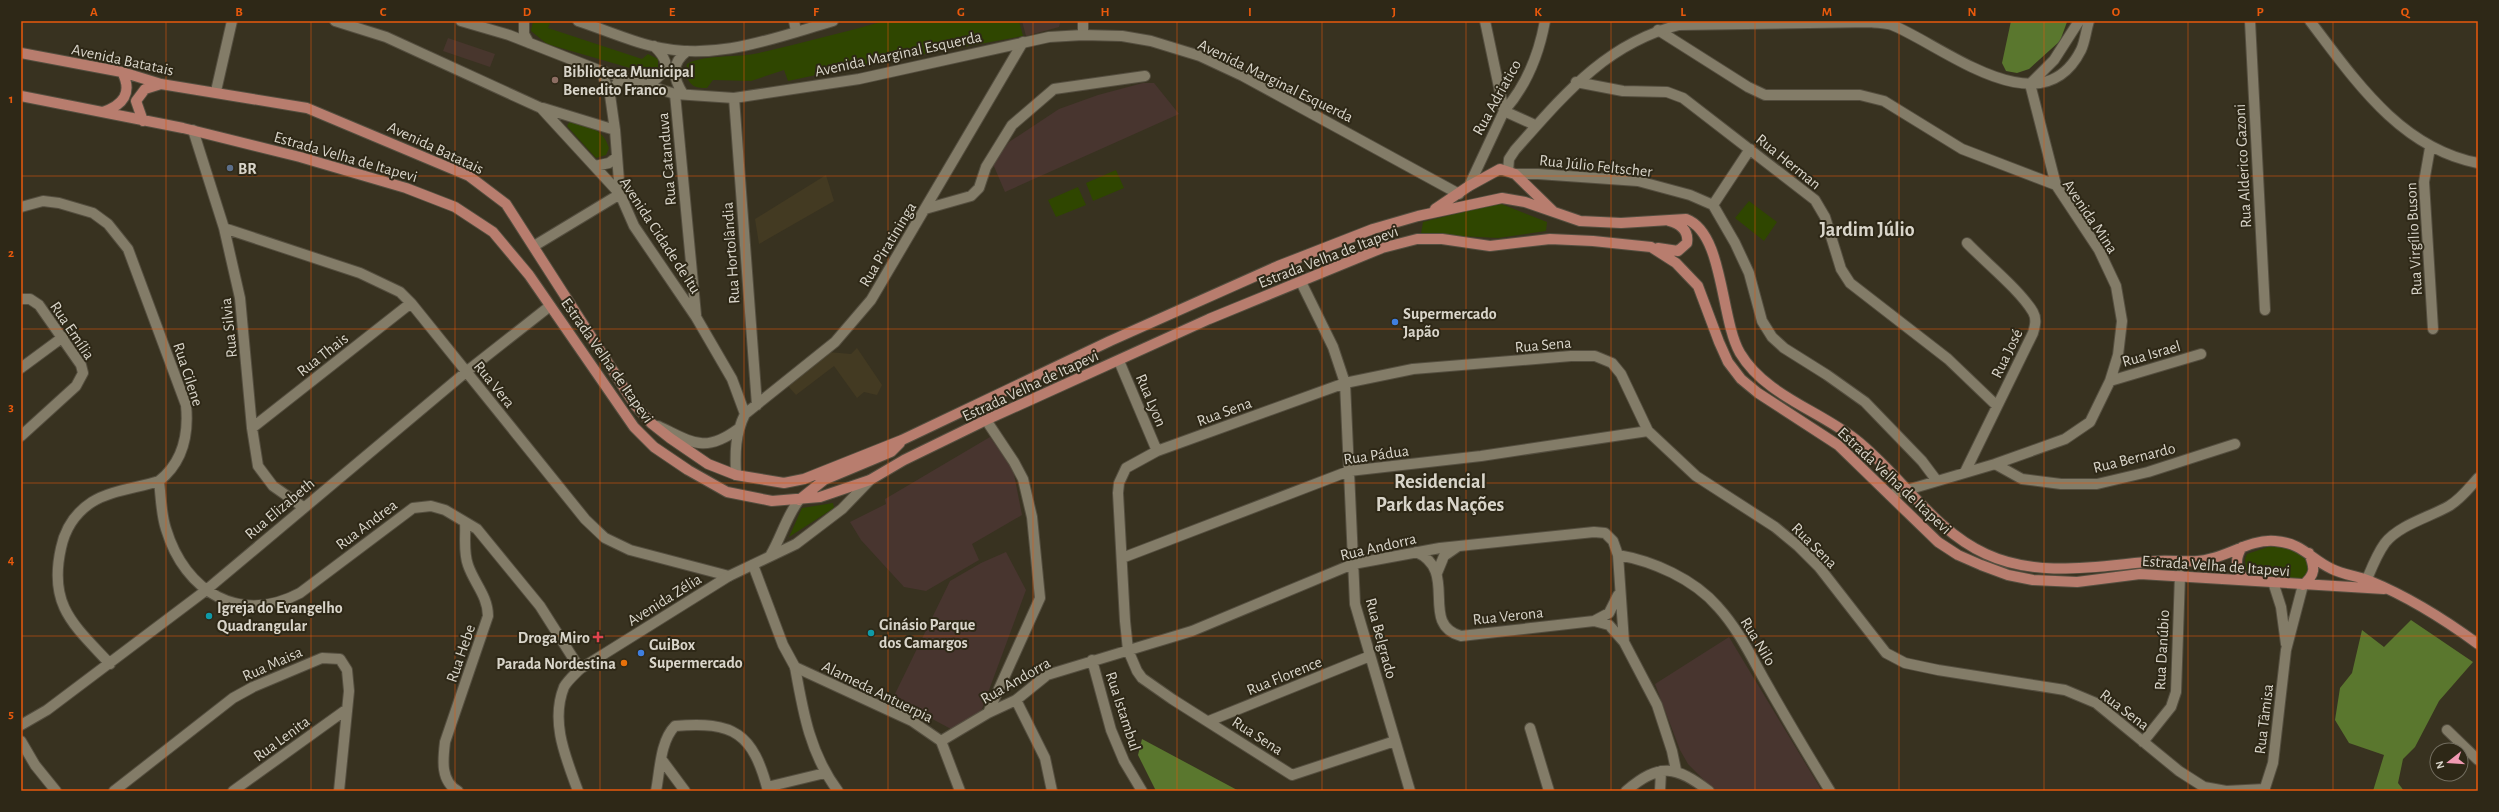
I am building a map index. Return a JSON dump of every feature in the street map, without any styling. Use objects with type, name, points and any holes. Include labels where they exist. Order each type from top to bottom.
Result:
[{"type":"main road","name":"Avenida Batatais","points":[[21,54],[122,72],[161,84],[216,91],[307,108],[469,176],[506,204],[635,405],[651,423],[708,464],[736,475],[784,483],[804,479]]},
{"type":"main road","points":[[103,112],[121,103],[126,96],[126,82],[122,72]]},
{"type":"main road","points":[[142,121],[136,101],[140,93],[161,84]]},
{"type":"main road","name":"Estrada Velha de Itapevi","points":[[21,96],[193,130],[300,157],[406,188],[455,207],[493,232],[529,275],[634,427],[654,447],[688,470],[727,492],[772,501],[799,500],[820,497],[870,480],[904,460],[986,420],[1209,319],[1382,248],[1417,239],[1442,239],[1490,246],[1550,239],[1593,241],[1651,247],[1676,263],[1698,286],[1725,356],[1741,379],[1758,393],[1838,445],[1938,542],[1958,555],[2008,575],[2033,580],[2077,582],[2140,574],[2180,575],[2303,585],[2390,590]]},
{"type":"main road","points":[[1430,213],[1495,170],[1512,172],[1556,214]]},
{"type":"main road","name":"Estrada Velha de Itapevi","points":[[804,479],[902,440],[1098,347],[1278,266],[1373,229],[1430,213],[1502,198],[1525,202],[1556,214],[1580,221],[1621,223],[1663,219],[1686,219],[1696,222],[1706,234],[1714,256],[1732,337],[1753,372],[1772,388],[1854,439],[1947,529],[1967,544],[1986,554],[2033,567],[2080,569],[2157,561],[2200,561],[2212,559],[2242,547],[2273,540],[2293,544],[2334,570],[2367,579],[2390,590]]},
{"type":"main road","points":[[1651,247],[1678,251],[1687,243],[1688,238],[1679,224],[1663,219]]},
{"type":"main road","points":[[799,500],[824,480],[891,452],[897,448],[902,440]]},
{"type":"main road","points":[[2242,547],[2238,554],[2236,565],[2245,580]]},
{"type":"main road","points":[[2303,585],[2312,577],[2314,571],[2308,553]]},
{"type":"main road","points":[[2390,590],[2453,625],[2478,644]]},
{"type":"street","points":[[216,91],[232,21]]},
{"type":"street","name":"Avenida Cidade de Itu","points":[[335,21],[386,37],[542,108],[615,130]]},
{"type":"street","name":"Avenida Marginal Esquerda","points":[[462,21],[529,43],[601,71],[679,94],[734,98],[859,79],[1049,37],[1083,35],[1122,36],[1151,42],[1200,56],[1311,112],[1459,194]]},
{"type":"street","points":[[524,21],[524,34],[529,43]]},
{"type":"street","points":[[794,21],[796,31]]},
{"type":"street","points":[[584,22],[654,46],[687,51],[745,47],[833,21]]},
{"type":"street","points":[[1083,21],[1083,35]]},
{"type":"street","points":[[1485,21],[1504,111],[1535,125]]},
{"type":"street","name":"Rua Adriatico","points":[[1469,186],[1504,111],[1520,93],[1542,39],[1545,21]]},
{"type":"street","points":[[2033,84],[2054,60],[2079,21]]},
{"type":"street","points":[[1512,172],[1510,159],[1515,150],[1535,125],[1576,82],[1620,50],[1658,30],[1679,25],[1798,22],[1871,22],[1891,24],[1970,68],[1999,79],[2033,84],[2056,77],[2072,64],[2081,50],[2089,21]]},
{"type":"street","name":"Rua Alderico Gazoni","points":[[2250,21],[2265,310]]},
{"type":"street","points":[[2310,21],[2371,100],[2398,124],[2430,148],[2463,160],[2478,163]]},
{"type":"street","name":"Avenida Mina","points":[[1658,30],[1748,87],[1765,95],[1860,95],[1884,101],[1962,149],[2056,185],[2099,250],[2116,286],[2122,320],[2118,355],[2110,381],[2090,422],[2065,439],[1995,464],[1890,495]]},
{"type":"street","name":"Rua Piratininga","points":[[736,475],[735,450],[738,429],[745,414],[835,342],[858,318],[871,300],[1023,42]]},
{"type":"street","points":[[649,84],[661,76],[665,70],[665,60],[654,46]]},
{"type":"street","name":"Rua Catanduva","points":[[687,51],[675,65],[674,74],[679,94],[696,317]]},
{"type":"street","points":[[534,246],[620,194],[615,130],[610,95],[601,71]]},
{"type":"street","points":[[610,95],[622,76]]},
{"type":"street","points":[[925,209],[971,196],[978,188],[986,167],[1012,125],[1054,89],[1145,76]]},
{"type":"street","name":"Rua Herman","points":[[1576,82],[1623,91],[1667,92],[1683,98],[1750,149],[1815,200],[1826,217],[1841,269],[1850,284],[1948,359],[1996,405]]},
{"type":"street","points":[[2033,84],[2056,185]]},
{"type":"street","name":"Rua Hortolândia","points":[[734,98],[756,405]]},
{"type":"street","name":"Avenida Cidade de Itu","points":[[542,108],[620,194],[634,226],[696,317],[732,379],[745,414]]},
{"type":"street","name":"Rua Silvia","points":[[193,130],[224,228],[243,314],[255,454],[263,476],[273,486],[303,507]]},
{"type":"street","name":"Rua Virgílio Buson","points":[[2430,148],[2424,182],[2433,329]]},
{"type":"street","points":[[1750,149],[1713,205],[1736,243],[1746,267],[1762,321],[1772,337],[1784,348],[1827,375],[1865,402],[1922,461],[1937,481]]},
{"type":"street","points":[[595,166],[609,163],[617,157]]},
{"type":"street","name":"Rua Júlio Feltscher","points":[[1512,172],[1638,181],[1690,195],[1713,205]]},
{"type":"street","name":"Rua Cilene","points":[[21,207],[43,201],[75,207],[93,213],[108,224],[128,249],[186,406],[188,425],[184,444],[168,473],[159,481]]},
{"type":"street","name":"Rua Vera","points":[[224,228],[360,273],[400,292],[411,303],[584,519],[605,538],[630,550],[729,576]]},
{"type":"street","name":"Rua José","points":[[1966,472],[1996,405],[2033,333],[2036,323],[2033,313],[2025,301],[1967,243]]},
{"type":"street","name":"Rua Belgrado","points":[[1301,282],[1333,347],[1345,383],[1354,604],[1410,791]]},
{"type":"street","name":"Rua Emília","points":[[21,299],[30,299],[39,305],[63,337],[81,366],[83,373],[81,379],[21,436]]},
{"type":"street","name":"Rua Thais","points":[[252,428],[411,303]]},
{"type":"street","name":"Rua Elizabeth","points":[[21,725],[47,710],[205,591],[303,507],[466,372],[550,306]]},
{"type":"street","points":[[21,368],[63,337]]},
{"type":"street","name":"Rua Israel","points":[[2110,381],[2201,354]]},
{"type":"street","name":"Rua Sena","points":[[1395,741],[1292,775],[1142,678],[1128,650],[1118,493],[1119,483],[1126,468],[1157,451],[1345,383],[1413,369],[1571,356],[1595,356],[1609,361],[1621,374],[1648,431],[1696,476],[1775,527],[1798,546],[1819,567],[1886,653],[1905,663],[1938,670],[2065,690],[2096,703],[2179,771],[2204,786],[2226,791],[2264,790]]},
{"type":"street","name":"Rua Lyon","points":[[1119,361],[1157,451]]},
{"type":"street","points":[[986,420],[1014,462],[1023,479],[1032,518],[1040,598],[988,713]]},
{"type":"street","points":[[651,423],[696,443],[710,444],[724,439],[738,429]]},
{"type":"street","name":"Rua Pádua","points":[[1122,558],[1349,471],[1481,456],[1648,431]]},
{"type":"street","name":"Rua Bernardo","points":[[1995,464],[2022,479],[2061,484],[2097,484],[2148,472],[2235,444]]},
{"type":"street","points":[[2367,579],[2376,558],[2386,542],[2399,532],[2450,505],[2465,494],[2478,478]]},
{"type":"street","name":"Avenida Zélia","points":[[578,791],[558,726],[558,712],[565,686],[580,669],[729,576],[796,544],[842,509],[870,480]]},
{"type":"street","points":[[110,664],[69,617],[61,603],[56,584],[62,541],[78,513],[93,501],[109,494],[159,481],[165,528],[173,549],[205,591]]},
{"type":"street","points":[[770,556],[779,542],[791,510],[799,500]]},
{"type":"street","name":"Rua Andrea","points":[[205,591],[219,599],[252,607],[285,601],[300,593],[413,508],[431,506],[445,510],[476,530],[540,606],[580,669]]},
{"type":"street","name":"Rua Hebe","points":[[458,791],[444,774],[442,760],[445,742],[488,616],[488,604],[468,566],[465,554],[465,522]]},
{"type":"street","name":"Rua Andorra","points":[[941,741],[988,713],[1016,700],[1047,675],[1092,660],[1192,631],[1352,564],[1416,552],[1594,532],[1604,533],[1613,542],[1618,555],[1624,642],[1657,705],[1672,751],[1676,770]]},
{"type":"street","points":[[1437,573],[1444,556],[1458,547]]},
{"type":"street","points":[[1416,552],[1428,558],[1437,573]]},
{"type":"street","name":"Rua Nilo","points":[[1618,555],[1643,560],[1670,572],[1692,585],[1718,606],[1737,631],[1830,791]]},
{"type":"street","points":[[753,565],[783,645],[795,667],[806,725],[824,773],[838,791]]},
{"type":"street","name":"Rua Verona","points":[[1437,573],[1442,623],[1452,633],[1461,636],[1594,621],[1609,625],[1624,642]]},
{"type":"street","name":"Rua Danúbio","points":[[2144,742],[2164,718],[2171,707],[2176,692],[2180,575]]},
{"type":"street","name":"Rua Tâmisa","points":[[2273,582],[2282,607],[2286,650]]},
{"type":"street","name":"Rua Tâmisa","points":[[2264,790],[2273,763],[2286,650],[2303,585]]},
{"type":"street","points":[[1594,621],[1606,615],[1614,607],[1620,589]]},
{"type":"street","name":"Rua Florence","points":[[1209,721],[1370,656]]},
{"type":"street","name":"Rua Maisa","points":[[114,791],[233,698],[322,658],[336,657],[347,670],[349,677],[339,791]]},
{"type":"street","name":"Rua Istambul","points":[[1092,660],[1111,730],[1124,761],[1142,791]]},
{"type":"street","name":"Alameda Antuerpia","points":[[795,667],[912,721],[941,741],[960,791]]},
{"type":"street","points":[[1016,700],[1045,758],[1052,791]]},
{"type":"street","name":"Rua Lenita","points":[[233,791],[347,709]]},
{"type":"street","points":[[656,791],[666,740],[675,726],[714,726],[731,730],[744,739],[755,754],[768,789],[824,773]]},
{"type":"street","points":[[1530,728],[1549,791]]},
{"type":"street","points":[[2447,730],[2478,760]]},
{"type":"street","points":[[21,741],[35,765],[56,791]]},
{"type":"street","points":[[662,760],[685,791]]},
{"type":"street","points":[[1626,791],[1645,778],[1661,771],[1676,770],[1709,791]]},
{"type":"street","points":[[1660,791],[1661,771]]},
{"type":"shaded area","points":[[1022,21],[1060,21],[1060,23],[1059,27],[1026,36]]},
{"type":"shaded area","points":[[448,38],[495,54],[490,67],[443,51]]},
{"type":"shaded area","points":[[1143,83],[1154,83],[1179,114],[1005,192],[993,164],[1009,142],[1059,109],[1098,95]]},
{"type":"shaded area","points":[[826,175],[834,201],[759,244],[755,219]]},
{"type":"shaded area","points":[[857,348],[882,385],[877,395],[864,392],[857,398],[834,366],[796,395],[788,386],[828,352],[851,354]]},
{"type":"shaded area","points":[[990,437],[1013,469],[1022,515],[972,544],[979,560],[926,591],[904,587],[861,540],[850,522],[886,504],[885,499]]},
{"type":"shaded area","points":[[1006,552],[1026,590],[982,709],[976,716],[951,729],[893,698],[950,581],[981,563]]},
{"type":"shaded area","points":[[1729,637],[1822,791],[1715,791],[1688,764],[1680,750],[1655,684]]},
{"type":"green space","points":[[533,21],[551,21],[548,28],[642,59],[648,54],[658,59],[658,71],[652,77],[644,77],[637,70],[547,44],[531,31]]},
{"type":"green space","points":[[884,21],[1019,21],[1023,36],[854,67],[788,81],[784,70],[751,81],[713,80],[707,88],[702,88],[693,86],[685,75],[687,64],[694,61],[712,57],[759,53]]},
{"type":"green space","points":[[2011,21],[2067,22],[2060,41],[2029,69],[2017,73],[2006,71],[2002,63]]},
{"type":"green space","points":[[570,121],[589,126],[599,132],[603,136],[609,148],[606,155],[596,158],[567,126]]},
{"type":"green space","points":[[1116,170],[1124,188],[1093,201],[1086,183]]},
{"type":"green space","points":[[1078,187],[1086,205],[1056,217],[1048,200]]},
{"type":"green space","points":[[1749,201],[1777,222],[1764,241],[1735,218]]},
{"type":"green space","points":[[1499,203],[1547,222],[1546,231],[1498,238],[1421,234],[1423,222]]},
{"type":"green space","points":[[833,503],[834,508],[789,537],[802,508]]},
{"type":"green space","points":[[2271,546],[2293,549],[2307,557],[2310,573],[2304,579],[2254,576],[2246,570],[2245,559],[2247,554]]},
{"type":"green space","points":[[2411,620],[2473,662],[2439,701],[2415,747],[2403,759],[2398,783],[2404,791],[2373,791],[2384,755],[2349,743],[2335,720],[2340,688],[2352,673],[2362,630],[2384,647]]},
{"type":"green space","points":[[1142,739],[1239,791],[1156,791],[1138,755]]},
{"type":"place","name":"Biblioteca Municipal Benedito Franco","points":[[555,80]]},
{"type":"place","name":"BR","points":[[230,168]]},
{"type":"place","name":"Supermercado Japão","points":[[1395,322]]},
{"type":"place","name":"Igreja do Evangelho Quadrangular","points":[[209,616]]},
{"type":"place","name":"Ginásio Parque dos Camargos","points":[[871,633]]},
{"type":"place","name":"Droga Miro","points":[[598,637]]},
{"type":"place","name":"GuiBox Supermercado","points":[[641,653]]},
{"type":"place","name":"Parada Nordestina","points":[[624,663]]},
{"type":"district","name":"Jardim Júlio","points":[[1867,229]]},
{"type":"district","name":"Residencial Park das Nações","points":[[1440,492]]}]
